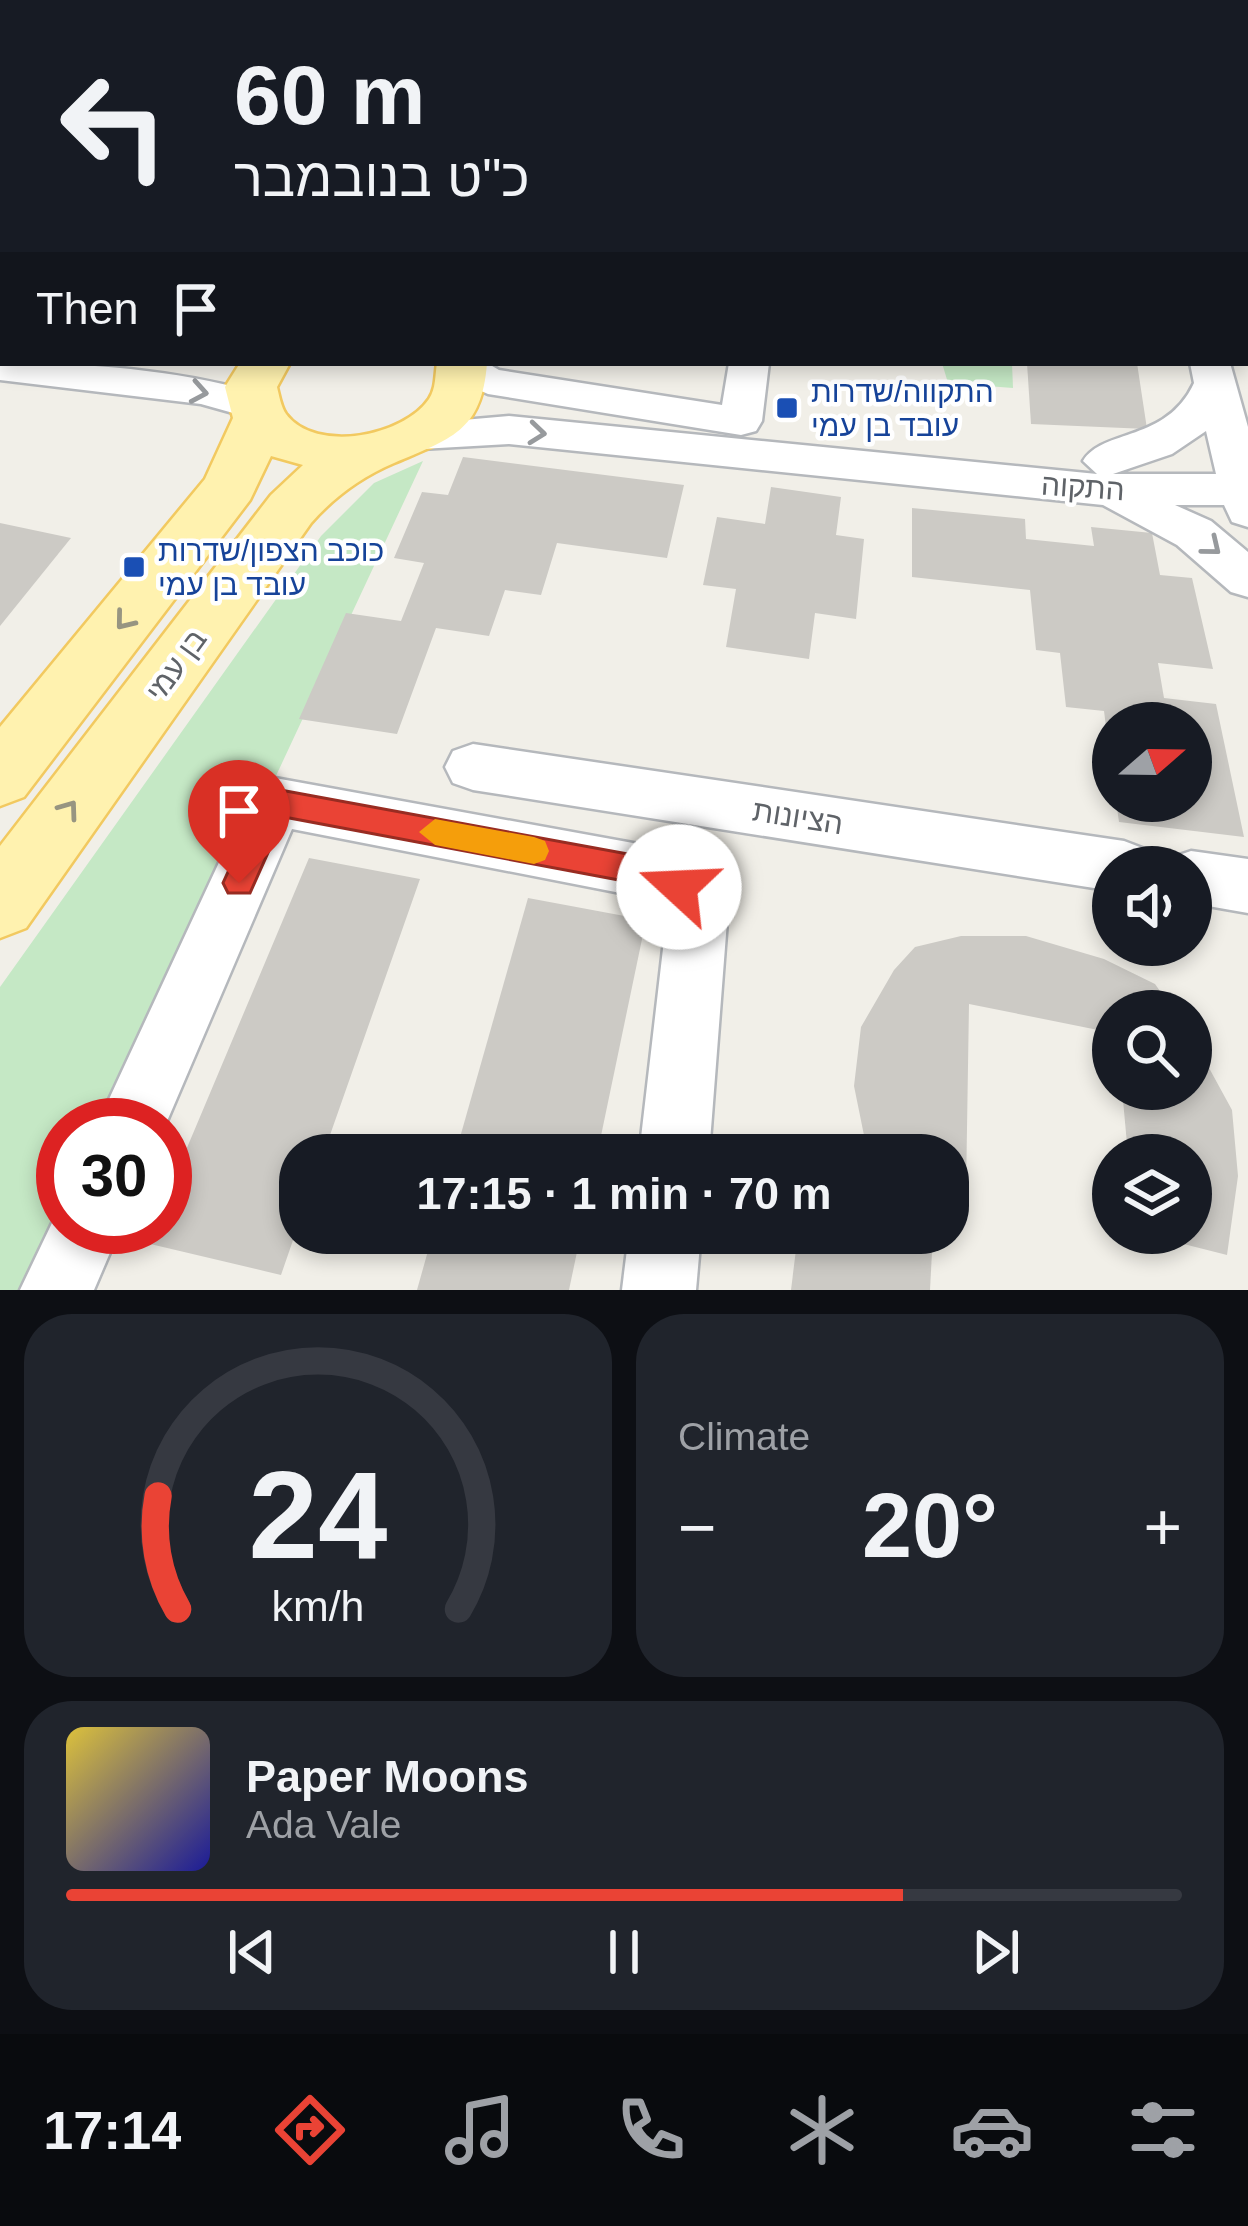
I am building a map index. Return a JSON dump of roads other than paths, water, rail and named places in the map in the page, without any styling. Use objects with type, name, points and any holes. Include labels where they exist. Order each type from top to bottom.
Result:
[{"type":"main road","points":[[258,396],[277,438],[304,449],[397,443],[457,403],[463,366]]},
{"type":"main road","points":[[0,777],[230,487],[258,396]]},
{"type":"main road","name":"בן עמי","points":[[0,904],[291,509],[317,481],[397,443]]},
{"type":"street","name":"התקוה","points":[[465,366],[488,381],[540,391],[1245,501]]},
{"type":"street","points":[[741,422],[749,366]]},
{"type":"street","points":[[0,367],[258,396]]},
{"type":"street","points":[[1099,475],[1196,422],[1212,373]]},
{"type":"street","points":[[1212,373],[1245,501]]},
{"type":"street","name":"התקוה","points":[[397,443],[508,430],[1099,475]]},
{"type":"street","points":[[1099,475],[1194,533],[1248,580]]},
{"type":"street","name":"הציונות","points":[[473,766],[1092,862]]},
{"type":"street","points":[[143,1098],[275,802],[644,871],[679,887],[697,921],[676,1134]]},
{"type":"street","points":[[1212,880],[1248,886]]},
{"type":"street","points":[[57,1290],[73,1254]]},
{"type":"street","points":[[658,1290],[662,1254]]},
{"type":"place","name":"התקווה/שדרות עובד בן עמי","points":[[787,408]]},
{"type":"place","name":"כוכב הצפון/שדרות עובד בן עמי","points":[[134,567]]}]
